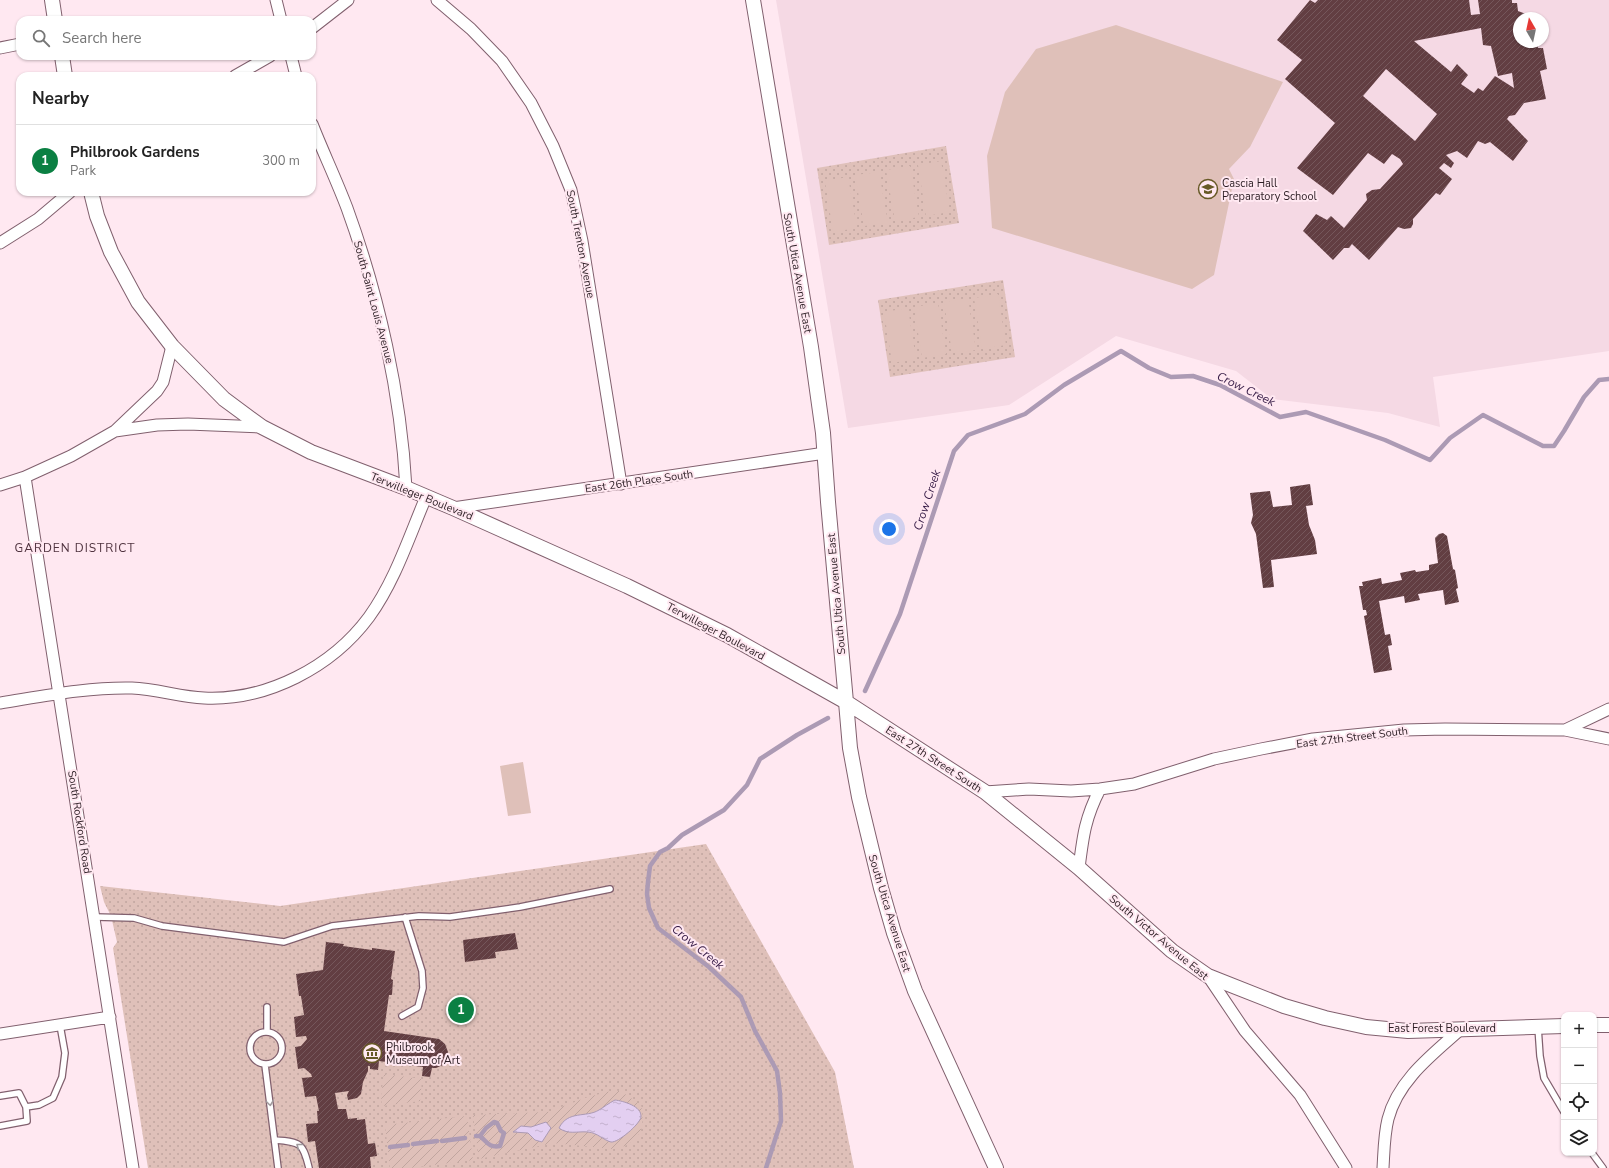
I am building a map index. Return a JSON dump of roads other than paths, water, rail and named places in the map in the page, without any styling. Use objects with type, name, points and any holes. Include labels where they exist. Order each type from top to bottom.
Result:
[{"type":"street","points":[[52,0],[54,16]]},
{"type":"street","points":[[276,0],[280,16]]},
{"type":"street","points":[[316,25],[348,0]]},
{"type":"street","name":"South Trenton Avenue","points":[[437,0],[471,29],[506,67],[531,103],[553,146],[571,190],[582,241],[621,484]]},
{"type":"street","name":"South Utica Avenue East","points":[[752,0],[810,339],[823,433],[850,748],[859,797],[881,888],[894,934],[915,991],[996,1168]]},
{"type":"street","points":[[0,48],[16,45]]},
{"type":"street","points":[[63,60],[64,72]]},
{"type":"street","points":[[242,72],[263,60]]},
{"type":"street","points":[[292,60],[295,72]]},
{"type":"street","name":"South Saint Louis Avenue","points":[[316,133],[347,207],[363,256],[379,316],[392,368],[400,419],[406,488]]},
{"type":"street","points":[[0,243],[38,218],[65,196]]},
{"type":"street","name":"Terwilleger Boulevard","points":[[92,196],[97,216],[111,252],[138,302],[172,346],[224,399],[262,427],[311,452],[426,496],[627,586],[713,628],[846,702]]},
{"type":"street","points":[[0,485],[25,477],[71,456],[114,431],[157,391],[163,382],[172,346]]},
{"type":"street","points":[[114,431],[188,424],[262,427]]},
{"type":"street","name":"East 26th Place South","points":[[452,508],[825,453]]},
{"type":"street","name":"South Rockford Road","points":[[25,477],[95,917],[133,1168]]},
{"type":"street","points":[[0,703],[102,688],[134,688],[204,698],[230,697],[278,685],[301,676],[330,657],[352,637],[369,617],[394,572],[426,496]]},
{"type":"street","name":"East 27th Street South","points":[[846,702],[985,792],[1029,789],[1071,791],[1100,790],[1134,784],[1214,760],[1313,739],[1404,730],[1565,730],[1609,739]]},
{"type":"street","points":[[1565,730],[1609,709]]},
{"type":"street","points":[[1079,868],[1084,828],[1090,808],[1100,790]]},
{"type":"street","name":"South Victor Avenue East","points":[[985,792],[1079,868],[1172,951],[1208,976],[1245,1031],[1300,1095],[1346,1168]]},
{"type":"street","name":"East Forest Boulevard","points":[[1208,976],[1284,1006],[1325,1018],[1366,1027],[1408,1031],[1561,1026]]},
{"type":"street","points":[[0,1034],[110,1017]]},
{"type":"street","points":[[1597,1026],[1609,1025]]},
{"type":"street","points":[[1383,1168],[1384,1139],[1388,1118],[1406,1083],[1423,1064],[1461,1029]]},
{"type":"lane","points":[[95,917],[134,918],[162,926],[284,942],[332,926],[405,917],[450,917],[520,907],[610,889]]},
{"type":"lane","points":[[402,1016],[418,1007],[423,988],[422,971],[405,917]]},
{"type":"lane","points":[[267,1007],[267,1032]]},
{"type":"lane","points":[[26,1107],[39,1105],[53,1098],[62,1077],[65,1054],[60,1025]]},
{"type":"lane","points":[[1538,1027],[1540,1056],[1544,1078],[1561,1107]]},
{"type":"lane","points":[[267,1032],[279,1038],[283,1049],[279,1059],[274,1063],[265,1065],[255,1061],[252,1057],[250,1046],[254,1037],[267,1032]]},
{"type":"lane","points":[[265,1065],[278,1168]]},
{"type":"lane","points":[[0,1096],[19,1093],[26,1107],[27,1121],[0,1126]]},
{"type":"lane","points":[[275,1140],[297,1143],[305,1152],[309,1168]]},
{"type":"lane","points":[[1594,1156],[1603,1168]]},
{"type":"water","points":[[615,1100],[635,1107],[640,1113],[641,1117],[633,1128],[614,1142],[605,1140],[592,1133],[569,1132],[559,1128],[567,1119],[594,1112]]},
{"type":"water","points":[[546,1122],[551,1128],[542,1142],[535,1140],[528,1133],[513,1132],[521,1126],[531,1127]]},
{"type":"waterway","name":"Crow Creek","points":[[865,691],[900,614],[954,451],[968,435],[1025,414],[1064,385],[1121,351],[1149,368],[1171,377],[1193,376],[1220,385],[1280,417],[1306,412],[1385,440],[1430,460],[1450,438],[1483,415],[1543,446],[1554,446],[1584,397],[1599,380],[1609,379]]},
{"type":"waterway","name":"Crow Creek","points":[[766,1168],[781,1121],[780,1093],[777,1071],[755,1031],[741,997],[709,967],[658,928],[649,908],[647,894],[650,866],[660,852],[668,848],[682,835],[724,810],[747,785],[760,759],[797,735],[828,718]]},
{"type":"waterway","points":[[476,1136],[480,1136],[493,1146],[500,1146],[504,1133],[501,1131],[497,1123],[494,1122],[486,1128],[480,1136]]},
{"type":"waterway","points":[[442,1141],[465,1138]]},
{"type":"waterway","points":[[413,1144],[437,1141]]},
{"type":"waterway","points":[[390,1147],[408,1145]]},
{"type":"place","name":"Cascia Hall Preparatory School","points":[[1208,189]]},
{"type":"place","name":"Philbrook Gardens","points":[[461,1010]]},
{"type":"place","name":"Philbrook Museum of Art","points":[[372,1053]]},
{"type":"district","name":"GARDEN DISTRICT","points":[[75,548]]}]
